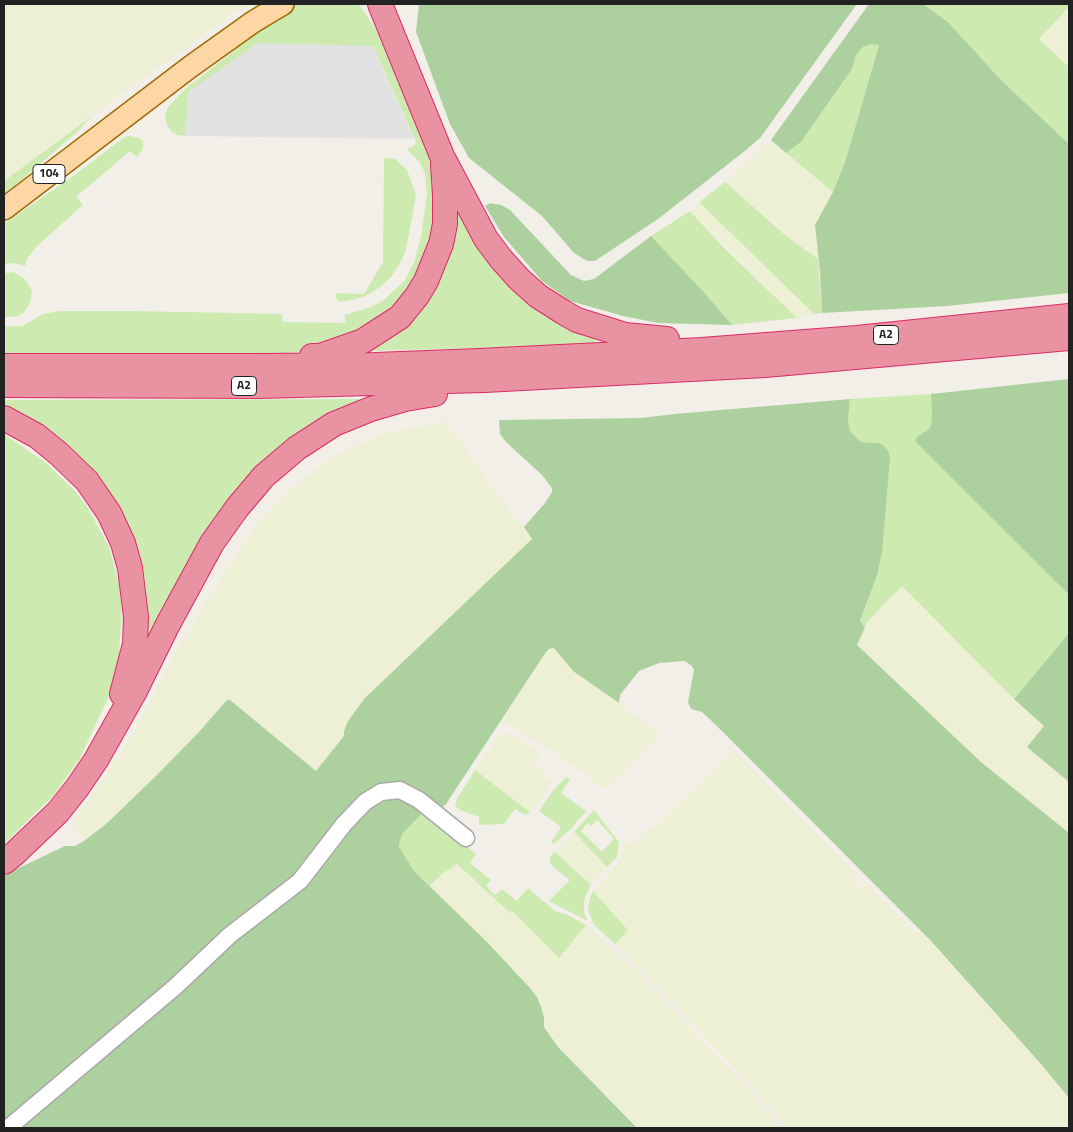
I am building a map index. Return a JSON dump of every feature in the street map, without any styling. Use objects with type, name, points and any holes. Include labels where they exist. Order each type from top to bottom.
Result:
[{"type":"highway","points":[[365,4],[395,43]]},
{"type":"highway","points":[[380,4],[442,156],[486,239],[500,259],[519,280],[562,312],[593,326],[625,335],[674,340],[702,350]]},
{"type":"highway","points":[[259,366],[286,356],[320,356],[349,347],[383,329],[400,317],[426,281],[441,244],[445,224],[442,156]]},
{"type":"highway","name":"A2","points":[[4,366],[259,366],[469,361],[702,350],[858,338],[1069,316]]},
{"type":"highway","name":"A2","points":[[4,385],[259,386],[485,380],[765,365],[1069,338]]},
{"type":"highway","points":[[4,862],[58,812],[82,781],[135,691],[167,626],[212,543],[237,508],[264,476],[297,448],[334,424],[379,406],[405,399],[455,392],[485,380]]},
{"type":"highway","points":[[4,418],[37,436],[87,481],[109,513],[122,543],[130,568],[136,617],[134,644],[125,684],[108,736]]},
{"type":"main road","name":"104","points":[[253,22],[273,4]]},
{"type":"main road","name":"104","points":[[4,209],[190,67],[253,22],[284,4]]},
{"type":"street","points":[[8,1128],[175,987],[230,935],[300,880],[344,824],[365,802],[381,792],[400,790],[419,800],[466,838]]},
{"type":"green space","points":[[4,4],[258,4],[238,9],[4,181]]},
{"type":"green space","points":[[298,4],[357,4],[361,7],[394,63],[435,168],[440,227],[405,306],[323,351],[271,354],[4,354],[4,327],[22,326],[43,314],[59,311],[282,314],[283,322],[345,323],[345,315],[383,301],[405,280],[415,260],[421,236],[427,195],[425,173],[420,163],[407,149],[417,144],[373,46],[188,92],[186,136],[177,135],[172,132],[166,123],[165,115],[168,107],[185,89],[234,51],[250,35],[274,16]]},
{"type":"green space","points":[[419,4],[857,4],[760,138],[658,219],[595,261],[587,261],[574,253],[542,216],[469,158],[450,124],[416,32]]},
{"type":"green space","points":[[869,4],[923,4],[948,22],[1001,80],[1069,144],[1069,293],[947,306],[822,313],[815,225],[833,192],[845,162],[879,45],[871,44],[863,47],[856,55],[852,69],[801,142],[786,153],[771,140]]},
{"type":"green space","points":[[923,4],[1069,4],[1069,7],[1039,39],[1069,67],[1069,144],[1001,80],[948,22]]},
{"type":"green space","points":[[1069,7],[1069,67],[1039,39]]},
{"type":"green space","points":[[871,44],[879,45],[845,162],[833,192],[786,153],[801,142],[852,69],[856,55],[863,47]]},
{"type":"green space","points":[[92,116],[77,132],[4,195],[4,181]]},
{"type":"green space","points":[[128,136],[140,138],[143,142],[143,148],[137,157],[130,151],[76,197],[83,205],[36,247],[27,259],[25,266],[14,263],[4,264],[4,224]]},
{"type":"green space","points":[[771,140],[833,192],[815,225],[818,259],[785,235],[725,183]]},
{"type":"green space","points":[[384,158],[395,159],[407,170],[416,195],[406,250],[391,277],[380,287],[370,294],[357,299],[339,302],[336,298],[336,293],[364,294],[383,262]]},
{"type":"green space","points":[[725,182],[785,235],[818,259],[822,313],[814,314],[699,202]]},
{"type":"green space","points":[[450,195],[468,217],[596,336],[595,345],[362,351],[391,334]]},
{"type":"green space","points":[[699,202],[814,314],[797,318],[768,290],[690,211]]},
{"type":"green space","points":[[490,203],[501,205],[510,210],[571,275],[584,281],[594,279],[651,236],[732,325],[658,323],[623,316],[570,301],[542,281],[504,237],[485,206]]},
{"type":"green space","points":[[690,211],[724,248],[797,318],[732,325],[651,236]]},
{"type":"green space","points":[[13,272],[25,279],[32,291],[31,298],[24,312],[18,316],[4,317],[4,273]]},
{"type":"green space","points":[[1069,379],[1069,595],[915,441],[931,425],[931,394]]},
{"type":"green space","points":[[931,394],[931,425],[929,429],[917,437],[929,454],[1069,595],[1069,633],[1014,699],[902,586],[867,622],[865,627],[860,622],[877,576],[882,553],[878,443],[861,442],[850,431],[848,419],[850,399]]},
{"type":"green space","points":[[378,399],[273,463],[143,665],[125,529],[4,411],[4,400]]},
{"type":"green space","points":[[850,399],[848,419],[850,431],[861,442],[883,445],[890,457],[882,553],[877,576],[860,621],[865,627],[857,645],[981,762],[1069,833],[1069,1098],[930,940],[722,731],[702,712],[691,709],[688,702],[694,670],[692,666],[685,661],[659,663],[639,671],[620,695],[619,703],[573,671],[554,648],[546,652],[446,804],[442,808],[425,810],[403,833],[399,847],[414,871],[486,941],[529,987],[537,997],[541,1007],[544,1027],[558,1047],[637,1128],[4,1128],[4,875],[65,846],[75,846],[106,824],[198,733],[227,700],[230,700],[316,771],[344,736],[348,721],[365,698],[532,539],[524,527],[545,503],[552,492],[552,488],[542,475],[506,442],[500,434],[499,420],[641,418]]},
{"type":"green space","points":[[443,422],[455,433],[491,486],[515,518],[532,535],[533,539],[365,698],[344,731],[345,736],[316,771],[230,700],[227,700],[156,776],[106,824],[84,841],[71,825],[128,742],[175,653],[227,568],[262,517],[284,495],[317,468],[340,453],[371,439],[393,432]]},
{"type":"green space","points":[[4,434],[45,462],[74,490],[88,508],[109,547],[121,591],[121,622],[119,657],[110,694],[79,760],[54,795],[4,844]]},
{"type":"green space","points":[[902,586],[1014,699],[1044,726],[1050,767],[1069,782],[1069,833],[981,762],[857,645],[867,622]]},
{"type":"green space","points":[[1069,633],[1069,782],[1027,747],[1044,726],[1014,699]]},
{"type":"green space","points":[[554,648],[573,671],[661,733],[609,788],[602,787],[565,760],[502,721],[546,652]]},
{"type":"green space","points":[[511,733],[542,753],[533,763],[546,773],[545,778],[552,783],[530,812],[475,770],[497,739],[503,734]]},
{"type":"green space","points":[[735,750],[855,873],[857,879],[854,886],[856,889],[863,884],[868,887],[917,934],[921,932],[1041,1064],[1069,1098],[1069,1128],[787,1128],[699,1030],[615,944],[628,930],[593,891],[620,862],[623,845],[634,843],[658,823]]},
{"type":"green space","points":[[475,770],[530,812],[526,815],[515,809],[504,824],[479,825],[479,817],[460,810],[455,806],[457,799]]},
{"type":"green space","points":[[567,777],[570,779],[561,793],[586,811],[571,829],[554,844],[551,842],[561,827],[539,811],[555,788]]},
{"type":"green space","points":[[425,810],[476,854],[470,863],[491,880],[486,886],[495,895],[502,889],[517,901],[528,888],[555,911],[568,915],[586,925],[559,958],[512,911],[510,913],[457,864],[442,874],[430,886],[414,871],[399,847],[400,839],[403,833]]},
{"type":"green space","points":[[594,810],[619,842],[617,857],[607,867],[574,832]],"holes":[[[597,820],[614,839],[602,852],[581,831],[588,823],[591,826]]]},
{"type":"green space","points":[[574,832],[607,867],[591,885],[555,852]]},
{"type":"green space","points":[[555,852],[591,885],[584,904],[584,913],[588,921],[549,901],[570,880],[552,866],[550,856]]},
{"type":"green space","points":[[457,864],[510,913],[512,911],[559,957],[586,925],[636,970],[749,1090],[782,1128],[637,1128],[558,1047],[544,1027],[544,1017],[537,997],[529,987],[430,886],[442,874]]},
{"type":"green space","points":[[593,891],[628,930],[615,944],[594,925],[588,910]]},
{"type":"shaded area","points":[[258,43],[373,46],[414,139],[186,136],[188,92]]}]
